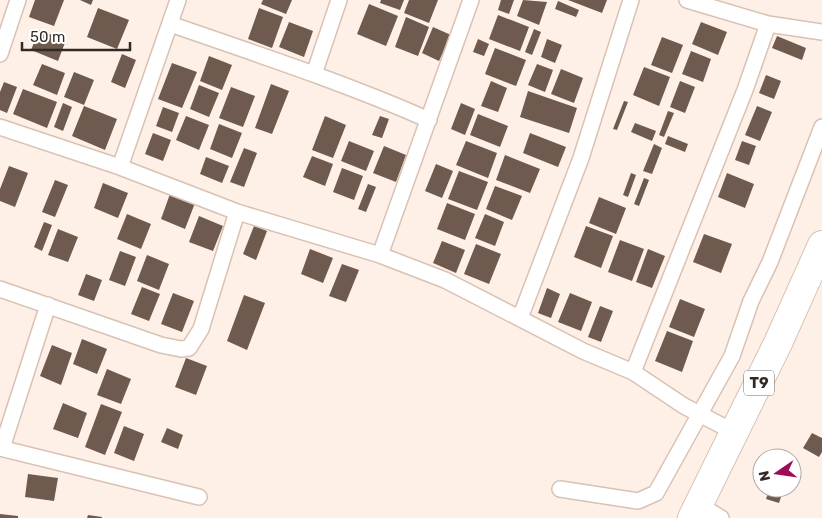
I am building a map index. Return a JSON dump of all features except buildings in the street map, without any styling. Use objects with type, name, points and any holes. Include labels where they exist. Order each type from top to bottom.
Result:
[{"type":"highway","name":"T9","points":[[695,511],[778,344],[822,245]]},
{"type":"street","points":[[0,54],[18,0]]},
{"type":"street","points":[[120,167],[178,0]]},
{"type":"street","points":[[314,74],[339,0]]},
{"type":"street","points":[[380,255],[471,0]]},
{"type":"street","points":[[520,318],[581,158],[631,0]]},
{"type":"street","points":[[687,0],[768,24],[822,32]]},
{"type":"street","points":[[170,24],[379,98],[429,120]]},
{"type":"street","points":[[633,372],[745,90],[768,24]]},
{"type":"street","points":[[560,489],[638,500],[656,493],[701,415],[732,356],[751,301],[770,262],[822,126]]},
{"type":"street","points":[[0,127],[120,167],[237,212],[380,255],[445,280],[583,351],[633,372],[701,415],[734,432]]},
{"type":"street","points":[[0,289],[161,345],[181,349],[189,348],[201,329],[237,212]]},
{"type":"street","points":[[48,305],[1,448],[200,497]]},
{"type":"street","points":[[695,511],[721,518]]}]
